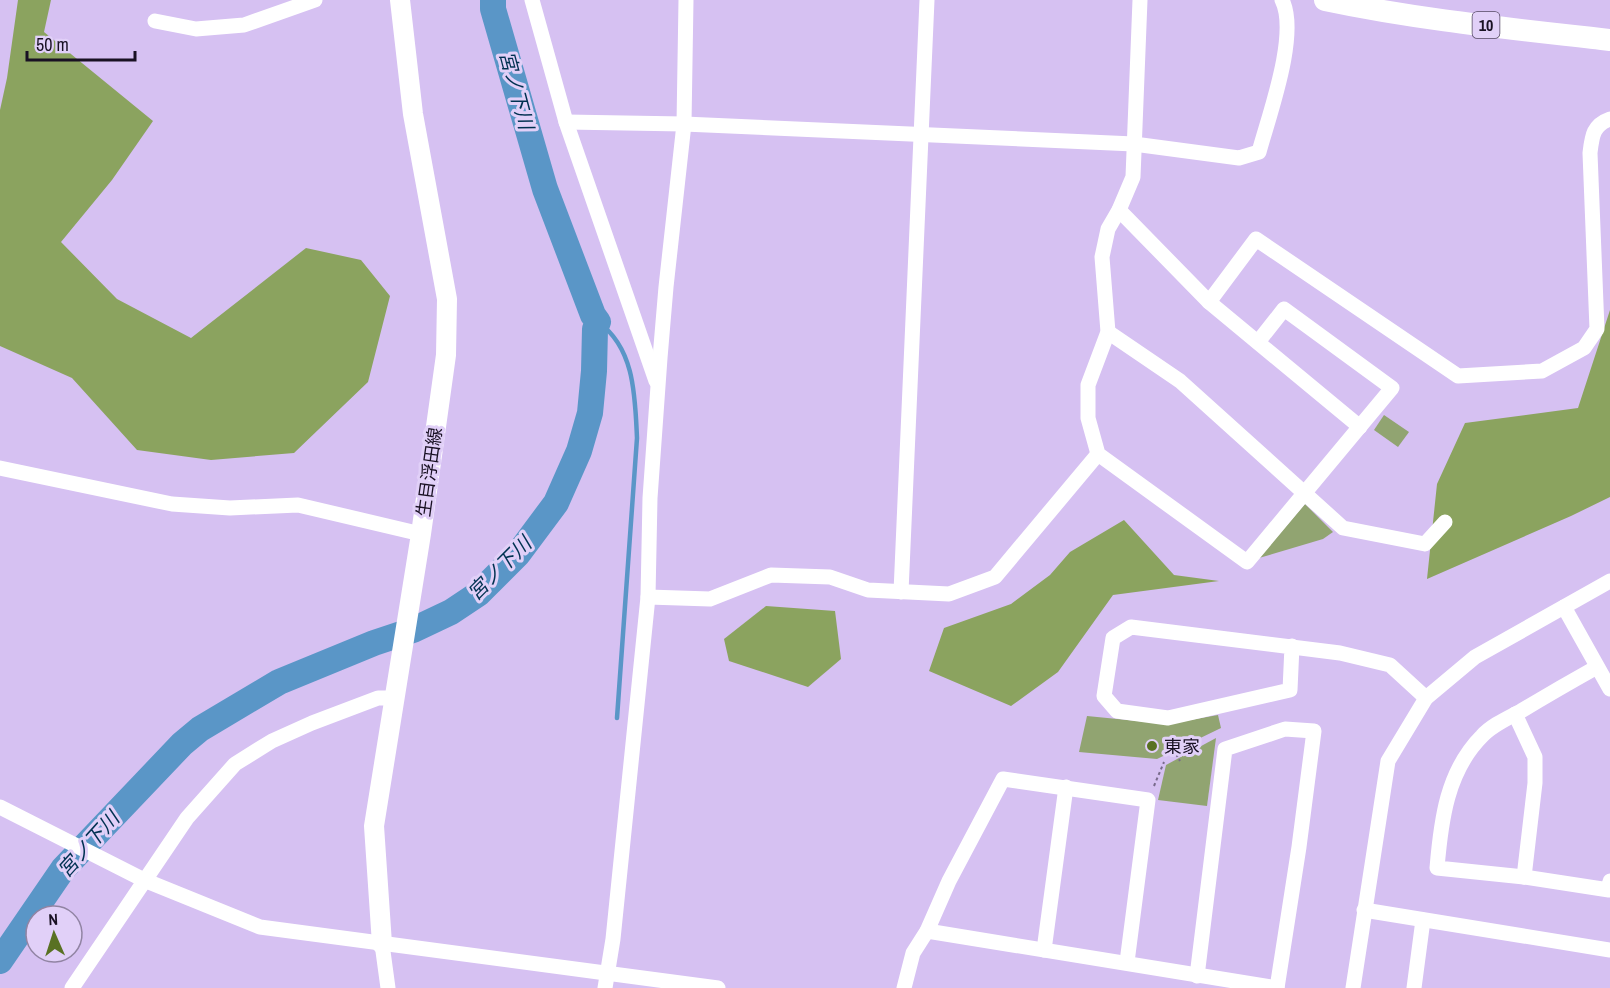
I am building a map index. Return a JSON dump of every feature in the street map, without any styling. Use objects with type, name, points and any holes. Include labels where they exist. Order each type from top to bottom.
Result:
[{"type":"highway","name":"10","points":[[1325,0],[1610,26]]},
{"type":"highway","name":"10","points":[[1362,3],[1610,40]]},
{"type":"main road","name":"生目浮田線","points":[[382,944],[374,826],[446,355],[447,299],[412,114],[400,0]]},
{"type":"street","points":[[155,21],[196,28],[244,25],[315,0]]},
{"type":"street","points":[[532,0],[566,122],[659,389]]},
{"type":"street","points":[[605,988],[613,939],[648,597],[650,498],[666,287],[684,124],[686,0]]},
{"type":"street","points":[[901,592],[927,0]]},
{"type":"street","points":[[1140,0],[1132,177],[1119,210],[1108,229],[1102,257],[1108,332],[1088,385],[1088,418],[1098,454],[1247,562],[1392,388],[1284,309],[1258,342]]},
{"type":"street","points":[[566,122],[684,124],[1134,144],[1239,158],[1259,152],[1287,42],[1287,10],[1282,0]]},
{"type":"street","points":[[1209,302],[1256,239],[1458,376],[1542,371],[1584,348],[1597,329],[1590,153],[1593,133],[1598,124],[1610,119]]},
{"type":"street","points":[[1119,210],[1209,302],[1360,428]]},
{"type":"street","points":[[1108,332],[1180,381],[1343,528],[1425,544],[1445,522]]},
{"type":"street","points":[[648,597],[710,599],[771,575],[830,577],[868,590],[949,594],[995,577],[1098,454]]},
{"type":"street","points":[[0,468],[172,504],[230,508],[298,505],[420,534]]},
{"type":"street","points":[[1353,988],[1388,761],[1426,698],[1475,657],[1610,580]]},
{"type":"street","points":[[1564,607],[1610,689]]},
{"type":"street","points":[[1292,646],[1290,690],[1168,718],[1117,711],[1104,696],[1113,638],[1131,627],[1292,646],[1340,653],[1390,665],[1426,698]]},
{"type":"street","points":[[1597,667],[1484,733],[1469,750],[1454,778],[1441,825],[1437,868],[1610,887]]},
{"type":"street","points":[[72,988],[187,818],[235,764],[272,741],[312,723],[378,698],[393,698]]},
{"type":"street","points":[[1515,714],[1535,757],[1535,783],[1524,877]]},
{"type":"street","points":[[927,931],[1127,962],[1197,976],[1277,988],[1314,731],[1285,729],[1225,749],[1197,976]]},
{"type":"street","points":[[904,988],[913,953],[927,931],[949,880],[1003,779],[1148,800],[1127,962]]},
{"type":"street","points":[[1044,950],[1066,787]]},
{"type":"street","points":[[0,807],[144,880],[260,927],[718,988]]},
{"type":"street","points":[[1364,910],[1610,950]]},
{"type":"street","points":[[1414,988],[1424,920]]},
{"type":"street","points":[[382,944],[388,988]]},
{"type":"path","points":[[1173,749],[1180,761]]},
{"type":"path","points":[[1148,800],[1164,762]]},
{"type":"green space","points":[[18,0],[51,0],[44,32],[153,121],[112,180],[61,242],[117,299],[191,338],[306,248],[361,260],[390,296],[368,382],[294,453],[211,460],[137,450],[72,378],[0,346],[0,110]]},
{"type":"green space","points":[[1610,310],[1610,497],[1427,579],[1437,484],[1465,423],[1578,408]]},
{"type":"green space","points":[[1384,415],[1409,432],[1398,447],[1374,430]]},
{"type":"green space","points":[[1305,504],[1333,532],[1323,539],[1259,558]]},
{"type":"green space","points":[[1124,520],[1174,575],[1219,581],[1113,595],[1058,672],[1011,706],[929,671],[944,628],[1011,604],[1050,575],[1070,552]]},
{"type":"green space","points":[[766,606],[835,611],[841,659],[808,687],[729,661],[724,639]]},
{"type":"green space","points":[[1218,715],[1221,728],[1157,759],[1079,752],[1087,716],[1168,724]]},
{"type":"green space","points":[[1216,738],[1207,806],[1158,800],[1166,765]]},
{"type":"waterway","name":"宮ノ下川","points":[[0,961],[63,869],[182,744],[200,729],[279,682],[374,643],[413,630],[451,612],[478,594],[518,554],[556,503],[579,451],[590,413],[595,329],[598,322],[593,315],[545,189],[493,9],[493,0]]},
{"type":"waterway","points":[[598,322],[610,333],[626,359],[634,390],[637,438],[617,718]]},
{"type":"place","name":"東家","points":[[1152,746]]}]
